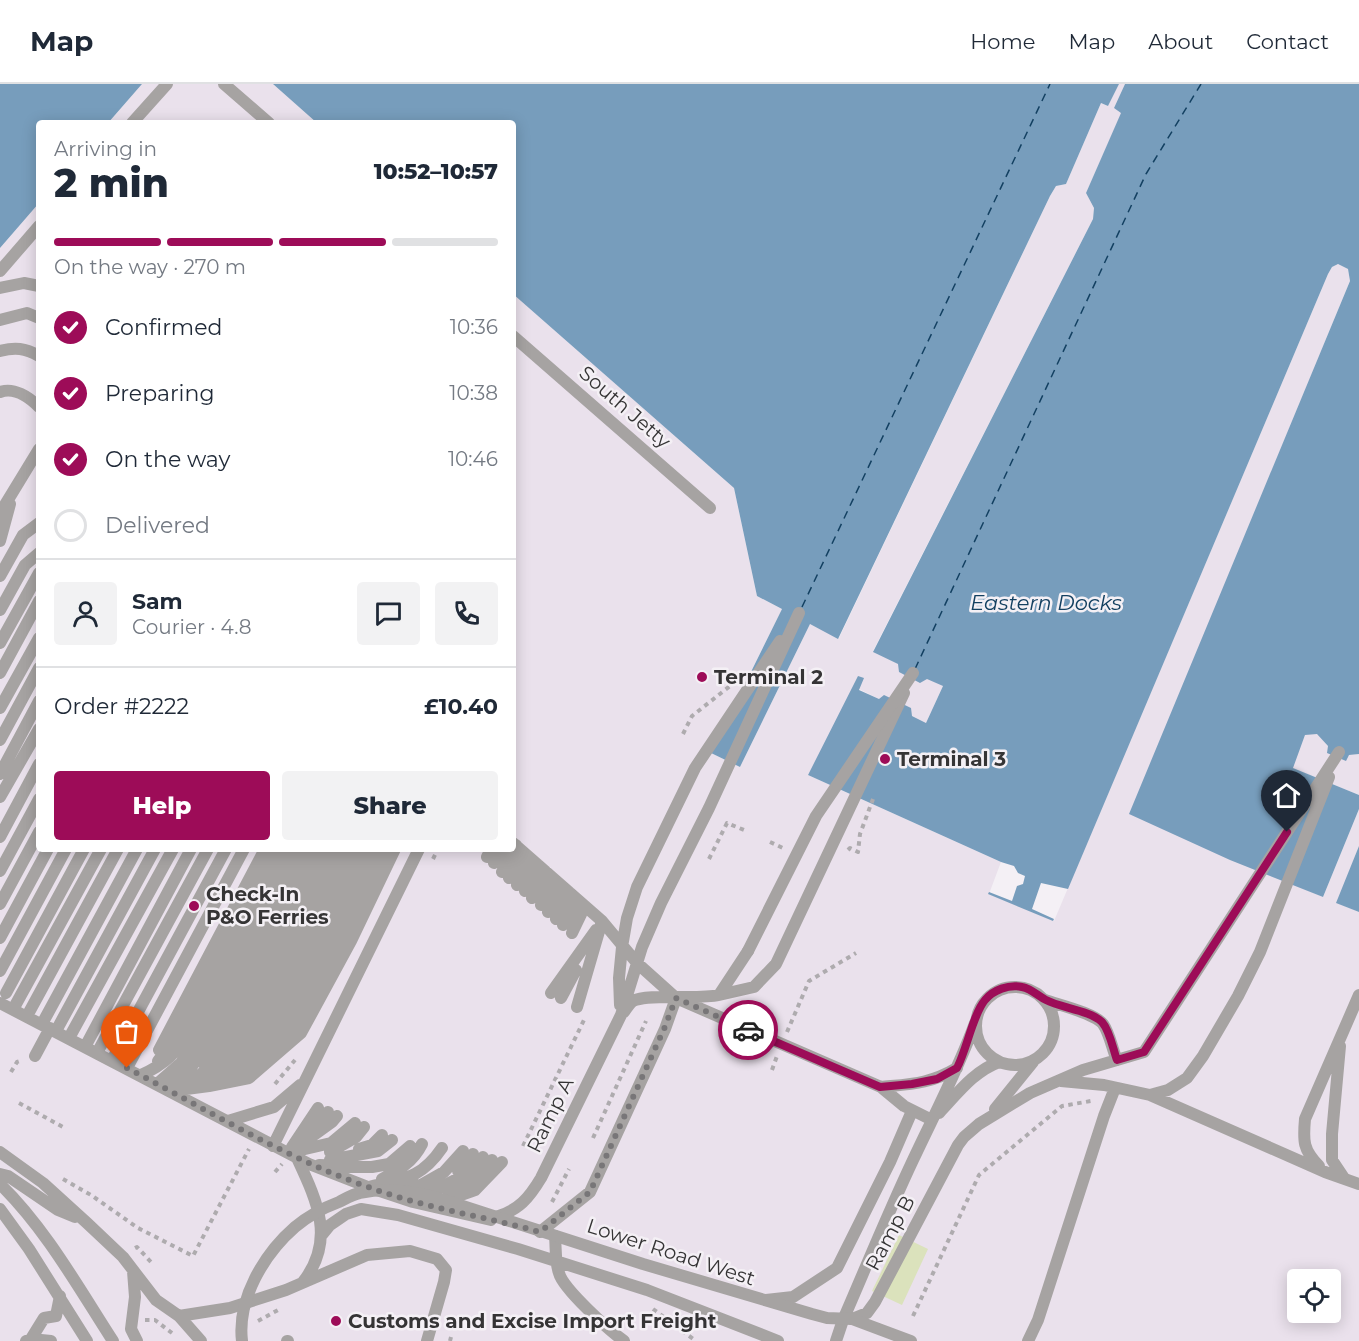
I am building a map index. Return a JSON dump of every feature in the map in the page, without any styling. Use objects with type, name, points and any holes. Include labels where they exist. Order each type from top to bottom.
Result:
[{"type":"lane","points":[[135,120],[167,84]]},
{"type":"lane","points":[[224,84],[266,120]]},
{"type":"lane","points":[[0,271],[36,234]]},
{"type":"lane","points":[[0,288],[24,283],[36,285]]},
{"type":"lane","points":[[0,320],[27,314],[36,317]]},
{"type":"lane","name":"South Jetty","points":[[516,339],[710,508]]},
{"type":"lane","points":[[0,351],[14,348],[36,354]]},
{"type":"lane","points":[[0,392],[7,390],[22,394],[36,405]]},
{"type":"lane","points":[[0,513],[36,454]]},
{"type":"lane","points":[[0,503],[13,494]]},
{"type":"lane","points":[[0,541],[13,494]]},
{"type":"lane","points":[[0,576],[23,535],[36,525]]},
{"type":"lane","points":[[0,610],[25,565],[36,556]]},
{"type":"lane","points":[[0,643],[36,578]]},
{"type":"lane","points":[[0,673],[36,607]]},
{"type":"lane","name":"Ramp A","points":[[496,1217],[510,1212],[530,1196],[621,1015],[642,947],[661,903],[710,808],[799,613],[695,768],[637,887],[627,918],[622,947]]},
{"type":"lane","points":[[0,708],[36,643]]},
{"type":"lane","points":[[621,1015],[632,1001],[651,998],[705,998],[720,995],[754,987],[776,964],[824,867],[914,673],[816,816],[748,951],[720,995]]},
{"type":"lane","points":[[0,740],[36,674]]},
{"type":"lane","points":[[0,774],[36,707]]},
{"type":"lane","points":[[0,797],[36,734]]},
{"type":"lane","points":[[990,1117],[1057,1080],[1144,1052],[1339,752],[1260,952],[1238,996],[1203,1056],[1187,1078],[1168,1090],[1150,1095]]},
{"type":"lane","points":[[0,837],[36,770]]},
{"type":"lane","points":[[0,871],[36,805]]},
{"type":"lane","points":[[0,904],[36,838]]},
{"type":"lane","points":[[0,938],[46,852]]},
{"type":"lane","points":[[0,970],[64,852]]},
{"type":"lane","points":[[82,852],[2,994],[27,1016],[116,852]]},
{"type":"lane","points":[[16,1004],[99,852]]},
{"type":"lane","points":[[35,1056],[136,852]]},
{"type":"lane","points":[[50,1028],[154,852]]},
{"type":"lane","points":[[69,1038],[170,852]]},
{"type":"lane","points":[[85,1047],[189,852]]},
{"type":"lane","points":[[97,1053],[206,852]]},
{"type":"lane","points":[[112,1060],[224,852]]},
{"type":"lane","points":[[127,1068],[242,852]]},
{"type":"lane","points":[[140,1075],[158,1053],[263,852]]},
{"type":"lane","points":[[140,1075],[160,1059],[184,1026],[275,852]]},
{"type":"lane","points":[[140,1075],[155,1069],[172,1056],[192,1030],[285,852]]},
{"type":"lane","points":[[164,1087],[200,1034],[296,852]]},
{"type":"lane","points":[[164,1087],[177,1081],[190,1069],[210,1040],[307,852]]},
{"type":"lane","points":[[189,1085],[219,1046],[318,852]]},
{"type":"lane","points":[[189,1085],[228,1049],[330,852]]},
{"type":"lane","points":[[189,1085],[218,1073],[236,1054],[339,852]]},
{"type":"lane","points":[[216,1085],[244,1058],[350,852]]},
{"type":"lane","points":[[216,1085],[237,1077],[253,1063],[361,852]]},
{"type":"lane","points":[[262,1068],[373,852]]},
{"type":"lane","points":[[281,1052],[342,936],[382,852]]},
{"type":"lane","points":[[164,1087],[216,1085],[249,1078],[302,1034],[351,941],[394,852]]},
{"type":"lane","points":[[273,1146],[418,852]]},
{"type":"lane","points":[[503,852],[520,886]]},
{"type":"lane","points":[[520,886],[546,872]]},
{"type":"lane","points":[[520,886],[546,872]]},
{"type":"lane","points":[[520,886],[546,872]]},
{"type":"lane","points":[[520,886],[546,872]]},
{"type":"lane","points":[[546,872],[602,921],[637,963],[676,998],[880,1087],[904,1106],[932,1120]]},
{"type":"lane","points":[[569,1003],[602,921]]},
{"type":"lane","points":[[569,1003],[602,921]]},
{"type":"lane","points":[[621,1015],[622,947]]},
{"type":"lane","points":[[836,1341],[957,1068],[979,1010],[986,999],[997,991],[1009,987],[1022,987],[1035,991],[1045,1000],[1054,1020],[1054,1032],[1045,1052],[1034,1061],[990,1117]]},
{"type":"lane","name":"Lower Road West","points":[[2,994],[27,1016],[85,1047],[292,1156],[368,1187],[413,1202],[540,1232],[667,1268],[756,1301],[847,1320],[899,1341]]},
{"type":"lane","points":[[1325,1172],[1307,1154],[1303,1137],[1305,1119],[1359,995]]},
{"type":"lane","points":[[540,1232],[590,1192],[676,998]]},
{"type":"lane","points":[[1045,1000],[1101,1022],[1117,1060]]},
{"type":"lane","points":[[975,1023],[976,1035],[981,1047],[989,1056],[1011,1066],[1034,1061]]},
{"type":"lane","points":[[1341,1035],[1332,1134],[1332,1160],[1344,1179]]},
{"type":"lane","points":[[932,1120],[968,1082],[989,1066],[999,1062]]},
{"type":"lane","points":[[880,1087],[937,1079],[957,1068]]},
{"type":"lane","points":[[1057,1080],[1150,1095],[1325,1172],[1359,1184]]},
{"type":"lane","points":[[228,1121],[274,1107],[304,1082]]},
{"type":"lane","points":[[1028,1341],[1038,1320],[1115,1088]]},
{"type":"lane","points":[[756,1301],[793,1297],[837,1268],[890,1162],[912,1111]]},
{"type":"lane","name":"Ramp B","points":[[847,1320],[867,1313],[875,1302],[964,1137],[990,1117]]},
{"type":"lane","points":[[292,1156],[324,1128],[409,1139],[462,1169],[428,1188],[413,1202]]},
{"type":"lane","points":[[292,1156],[409,1139]]},
{"type":"lane","points":[[292,1156],[331,1143],[409,1139],[434,1160],[415,1176],[368,1187]]},
{"type":"lane","points":[[309,1164],[372,1167],[389,1164],[409,1139]]},
{"type":"lane","points":[[309,1164],[378,1151],[409,1139]]},
{"type":"lane","points":[[368,1187],[401,1169],[416,1156],[409,1139]]},
{"type":"lane","points":[[368,1187],[421,1185],[444,1172],[409,1139]]},
{"type":"lane","points":[[309,1164],[364,1141],[409,1139],[470,1182],[435,1197],[413,1202]]},
{"type":"lane","points":[[0,1152],[43,1183],[87,1223],[133,1269],[156,1300],[179,1316],[201,1341]]},
{"type":"lane","points":[[292,1156],[317,1202],[321,1236],[321,1244],[311,1272],[303,1282]]},
{"type":"lane","points":[[0,1174],[8,1176],[58,1210],[87,1223]]},
{"type":"lane","points":[[0,1184],[52,1248],[112,1341]]},
{"type":"lane","points":[[242,1341],[245,1308],[252,1283],[277,1245],[295,1227],[315,1213],[358,1193],[389,1190],[411,1191],[643,1264],[812,1314],[847,1320],[911,1341]]},
{"type":"lane","points":[[0,1209],[60,1296],[87,1341]]},
{"type":"lane","points":[[321,1236],[330,1225],[346,1214],[362,1209],[398,1215],[647,1290],[778,1341]]},
{"type":"lane","points":[[555,1236],[559,1275],[611,1332],[624,1341]]},
{"type":"lane","points":[[179,1316],[230,1308],[286,1290],[367,1255],[410,1251],[437,1259],[446,1270],[427,1341]]},
{"type":"lane","points":[[133,1269],[135,1297],[131,1329],[137,1341]]},
{"type":"lane","points":[[28,1340],[44,1318],[56,1316],[60,1296]]},
{"type":"lane","points":[[28,1340],[51,1341]]},
{"type":"path","points":[[709,859],[727,823],[744,830]]},
{"type":"path","points":[[845,856],[850,848],[858,852],[860,834]]},
{"type":"path","points":[[772,1070],[809,981],[856,954]]},
{"type":"path","points":[[523,1146],[569,1003]]},
{"type":"path","points":[[593,1138],[646,1021]]},
{"type":"path","points":[[11,1072],[14,1067]]},
{"type":"path","points":[[913,1316],[979,1175],[1062,1106],[1091,1101]]},
{"type":"path","points":[[19,1103],[63,1127]]},
{"type":"path","points":[[62,1178],[138,1228],[193,1256],[249,1149]]},
{"type":"path","points":[[549,1208],[569,1169]]},
{"type":"shaded area","points":[[142,84],[273,84],[314,120],[111,120]]},
{"type":"shaded area","points":[[1119,84],[1125,84],[1114,108],[1122,112],[1086,193],[1094,208],[1093,219],[873,651],[943,686],[926,723],[859,689],[808,775],[1001,862],[989,894],[1054,921],[1328,274],[1332,267],[1338,264],[1348,269],[1350,281],[1130,814],[1323,897],[1359,809],[1359,846],[1337,903],[1359,912],[1359,1341],[0,1341],[0,248],[36,206],[36,852],[516,852],[516,297],[734,488],[757,596],[782,609],[711,753],[740,767],[810,624],[839,638],[1050,196],[1056,186],[1066,184],[1101,103],[1108,106]]},
{"type":"shaded area","points":[[1317,733],[1328,746],[1349,755],[1359,754],[1359,795],[1292,768],[1305,735]]},
{"type":"green space","points":[[899,1235],[928,1249],[902,1305],[872,1291]]},
{"type":"water","points":[[0,84],[142,84],[111,120],[36,120],[36,206],[0,248]]},
{"type":"water","points":[[273,84],[1119,84],[1108,106],[1101,103],[1066,184],[1056,186],[1050,196],[838,639],[810,624],[740,767],[711,753],[782,609],[757,596],[734,488],[516,297],[516,120],[314,120]]},
{"type":"water","name":"Eastern Docks","points":[[1125,84],[1359,84],[1359,754],[1349,755],[1346,761],[1327,753],[1328,746],[1317,734],[1305,735],[1293,768],[1359,795],[1359,809],[1323,897],[1230,860],[1129,814],[1350,281],[1348,269],[1338,264],[1332,267],[1328,274],[1068,889],[1041,883],[1032,909],[1054,919],[1053,921],[988,894],[989,892],[1012,901],[1017,886],[1023,884],[1025,876],[1018,873],[1014,866],[808,775],[858,676],[864,678],[859,690],[879,699],[884,695],[911,708],[912,716],[926,723],[943,686],[927,679],[920,683],[899,672],[898,664],[873,652],[1093,219],[1094,208],[1086,193],[1121,113],[1114,108]]},
{"type":"water","points":[[1359,846],[1359,912],[1336,903]]},
{"type":"ferry route","points":[[802,607],[1050,84]]},
{"type":"ferry route","points":[[915,669],[1146,174],[1201,84]]},
{"type":"way so far","points":[[127,1068],[309,1164],[413,1202],[540,1232],[590,1192],[676,998],[748,1030]]},
{"type":"place","name":"Terminal 2","points":[[702,677]]},
{"type":"place","name":"Terminal 3","points":[[885,759]]},
{"type":"place","name":"Check-In P&O Ferries","points":[[194,906]]},
{"type":"place","name":"Customs and Excise Import Freight","points":[[336,1321]]},
{"type":"route","points":[[748,1030],[880,1087],[912,1084],[937,1079],[957,1068],[962,1060],[979,1010],[986,999],[997,991],[1009,987],[1022,987],[1035,991],[1045,1000],[1101,1022],[1117,1060],[1144,1052],[1287,832]]}]
